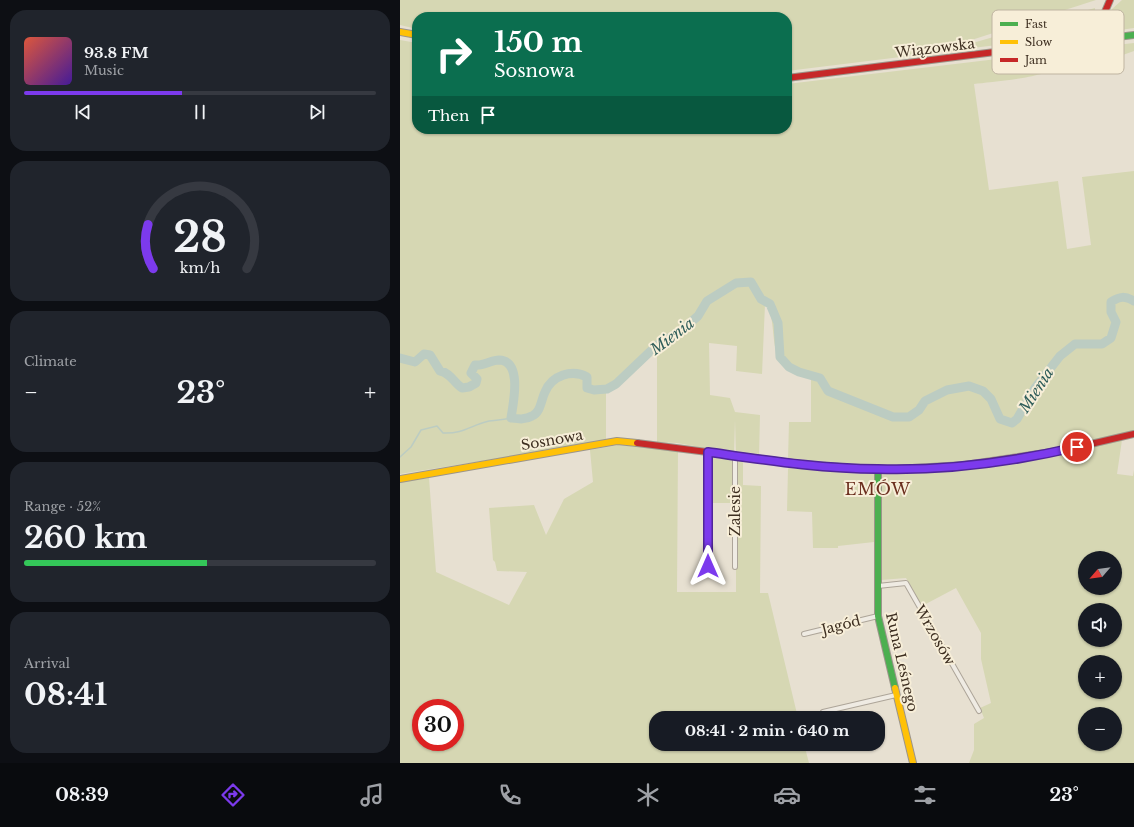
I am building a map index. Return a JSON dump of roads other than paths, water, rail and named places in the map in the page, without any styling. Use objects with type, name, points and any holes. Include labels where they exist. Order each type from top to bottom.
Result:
[{"type":"street","points":[[1105,10],[1106,5],[1110,0]]},
{"type":"street","points":[[400,32],[412,34]]},
{"type":"street","name":"Wiązowska","points":[[1124,36],[1134,35]]},
{"type":"street","name":"Wiązowska","points":[[792,77],[992,53]]},
{"type":"street","name":"Sosnowa","points":[[400,479],[618,441],[820,466],[878,470],[973,465],[1065,450],[1134,434]]},
{"type":"street","points":[[708,452],[708,566]]},
{"type":"street","name":"Zalesie","points":[[735,567],[736,456]]},
{"type":"street","name":"Runa Leśnego","points":[[878,470],[878,616],[913,763]]},
{"type":"street","name":"Wrzosów","points":[[878,586],[906,583],[979,712]]},
{"type":"street","name":"Jagód","points":[[804,634],[878,616]]},
{"type":"street","points":[[826,711],[896,694]]},
{"type":"waterway","name":"Mienia","points":[[400,358],[415,362],[424,354],[430,355],[440,371],[447,374],[462,388],[469,387],[476,383],[477,379],[471,373],[475,365],[481,365],[496,360],[506,362],[514,375],[515,384],[511,418],[527,418],[537,412],[545,392],[552,381],[563,375],[575,374],[587,377],[587,388],[594,390],[607,389],[616,384],[657,345],[682,330],[698,316],[707,301],[736,283],[751,282],[761,299],[770,304],[778,323],[780,357],[789,367],[799,372],[820,378],[828,391],[893,417],[909,417],[919,410],[925,401],[947,390],[969,386],[983,391],[991,399],[1000,419],[1012,423],[1017,419],[1035,388],[1060,356],[1075,344],[1102,344],[1111,338],[1116,322],[1111,312],[1111,302],[1122,297],[1134,301]]},
{"type":"waterway","points":[[400,457],[411,447],[421,430],[437,426],[443,433],[450,433],[462,431],[489,421],[511,418]]},
{"type":"district","name":"EMÓW","points":[[878,489]]}]
